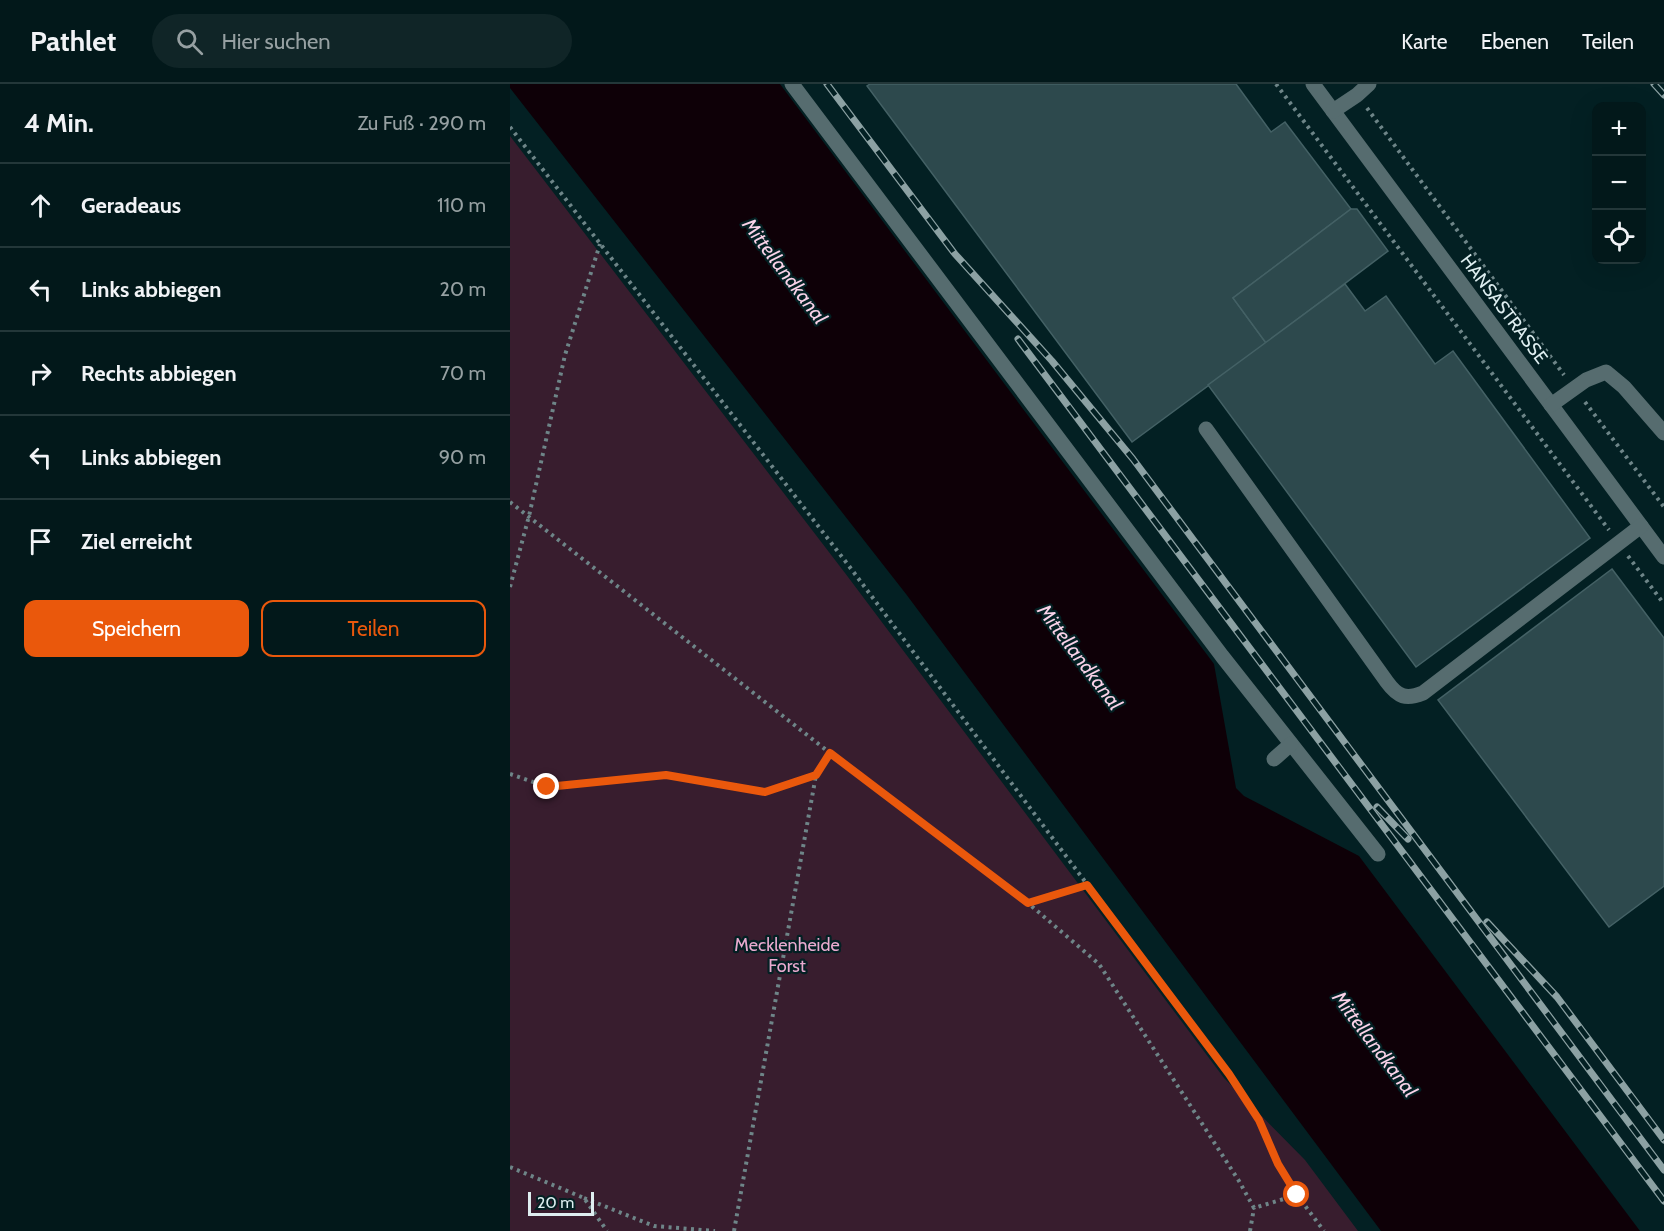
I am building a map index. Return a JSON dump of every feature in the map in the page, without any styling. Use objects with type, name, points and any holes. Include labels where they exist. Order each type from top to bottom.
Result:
[{"type":"street","points":[[792,84],[1215,647],[1378,854]]},
{"type":"street","name":"HANSASTRASSE","points":[[1313,84],[1664,557]]},
{"type":"street","points":[[1333,111],[1369,84]]},
{"type":"street","points":[[1551,405],[1586,380],[1606,372],[1624,387],[1664,433]]},
{"type":"street","points":[[1206,429],[1394,692],[1403,697],[1411,698],[1423,693],[1641,526]]},
{"type":"street","points":[[1274,759],[1291,744]]},
{"type":"path","points":[[1276,84],[1664,604]]},
{"type":"path","points":[[1357,95],[1664,507]]},
{"type":"path","points":[[510,127],[849,566],[1229,1074],[1259,1120],[1278,1164],[1297,1195],[1324,1231]]},
{"type":"path","points":[[510,587],[529,516],[565,355],[600,243]]},
{"type":"path","points":[[510,502],[830,753],[1028,903],[1099,964],[1239,1181],[1254,1208],[1250,1231]]},
{"type":"path","points":[[734,1231],[816,775],[830,753]]},
{"type":"path","points":[[510,774],[547,787],[666,775],[765,792],[816,775]]},
{"type":"path","points":[[1028,903],[1087,885]]},
{"type":"path","points":[[510,1167],[654,1226],[715,1231]]},
{"type":"path","points":[[1254,1208],[1297,1195]]},
{"type":"path","points":[[584,1198],[606,1231]]},
{"type":"green space","name":"Mecklenheide Forst","points":[[510,136],[845,573],[1224,1078],[1305,1160],[1358,1231],[510,1231]]},
{"type":"water","name":"Mittellandkanal","points":[[510,84],[780,84],[1214,664],[1236,788],[1244,796],[1359,856],[1640,1231],[1381,1231],[906,594],[510,88]]},
{"type":"building","points":[[870,84],[1236,84],[1271,132],[1285,122],[1351,209],[1233,298],[1266,343],[1132,442],[867,86]]},
{"type":"building","points":[[1351,209],[1357,209],[1388,251],[1266,343],[1233,298]]},
{"type":"building","points":[[1345,284],[1365,311],[1386,296],[1435,364],[1453,351],[1590,538],[1416,667],[1208,385]]},
{"type":"building","points":[[1612,569],[1664,638],[1664,886],[1609,927],[1438,700]]},
{"type":"railway","points":[[827,84],[955,254],[1052,361],[1133,459],[1664,1170]]},
{"type":"railway","points":[[1654,84],[1664,95]]},
{"type":"railway","points":[[1018,339],[1664,1201]]},
{"type":"railway","points":[[1377,807],[1408,839]]},
{"type":"railway","points":[[1487,922],[1557,997],[1664,1140]]},
{"type":"route","points":[[547,787],[666,775],[765,792],[816,775],[830,753],[1028,903],[1087,885],[1229,1074],[1259,1120],[1278,1164],[1297,1195]]}]
